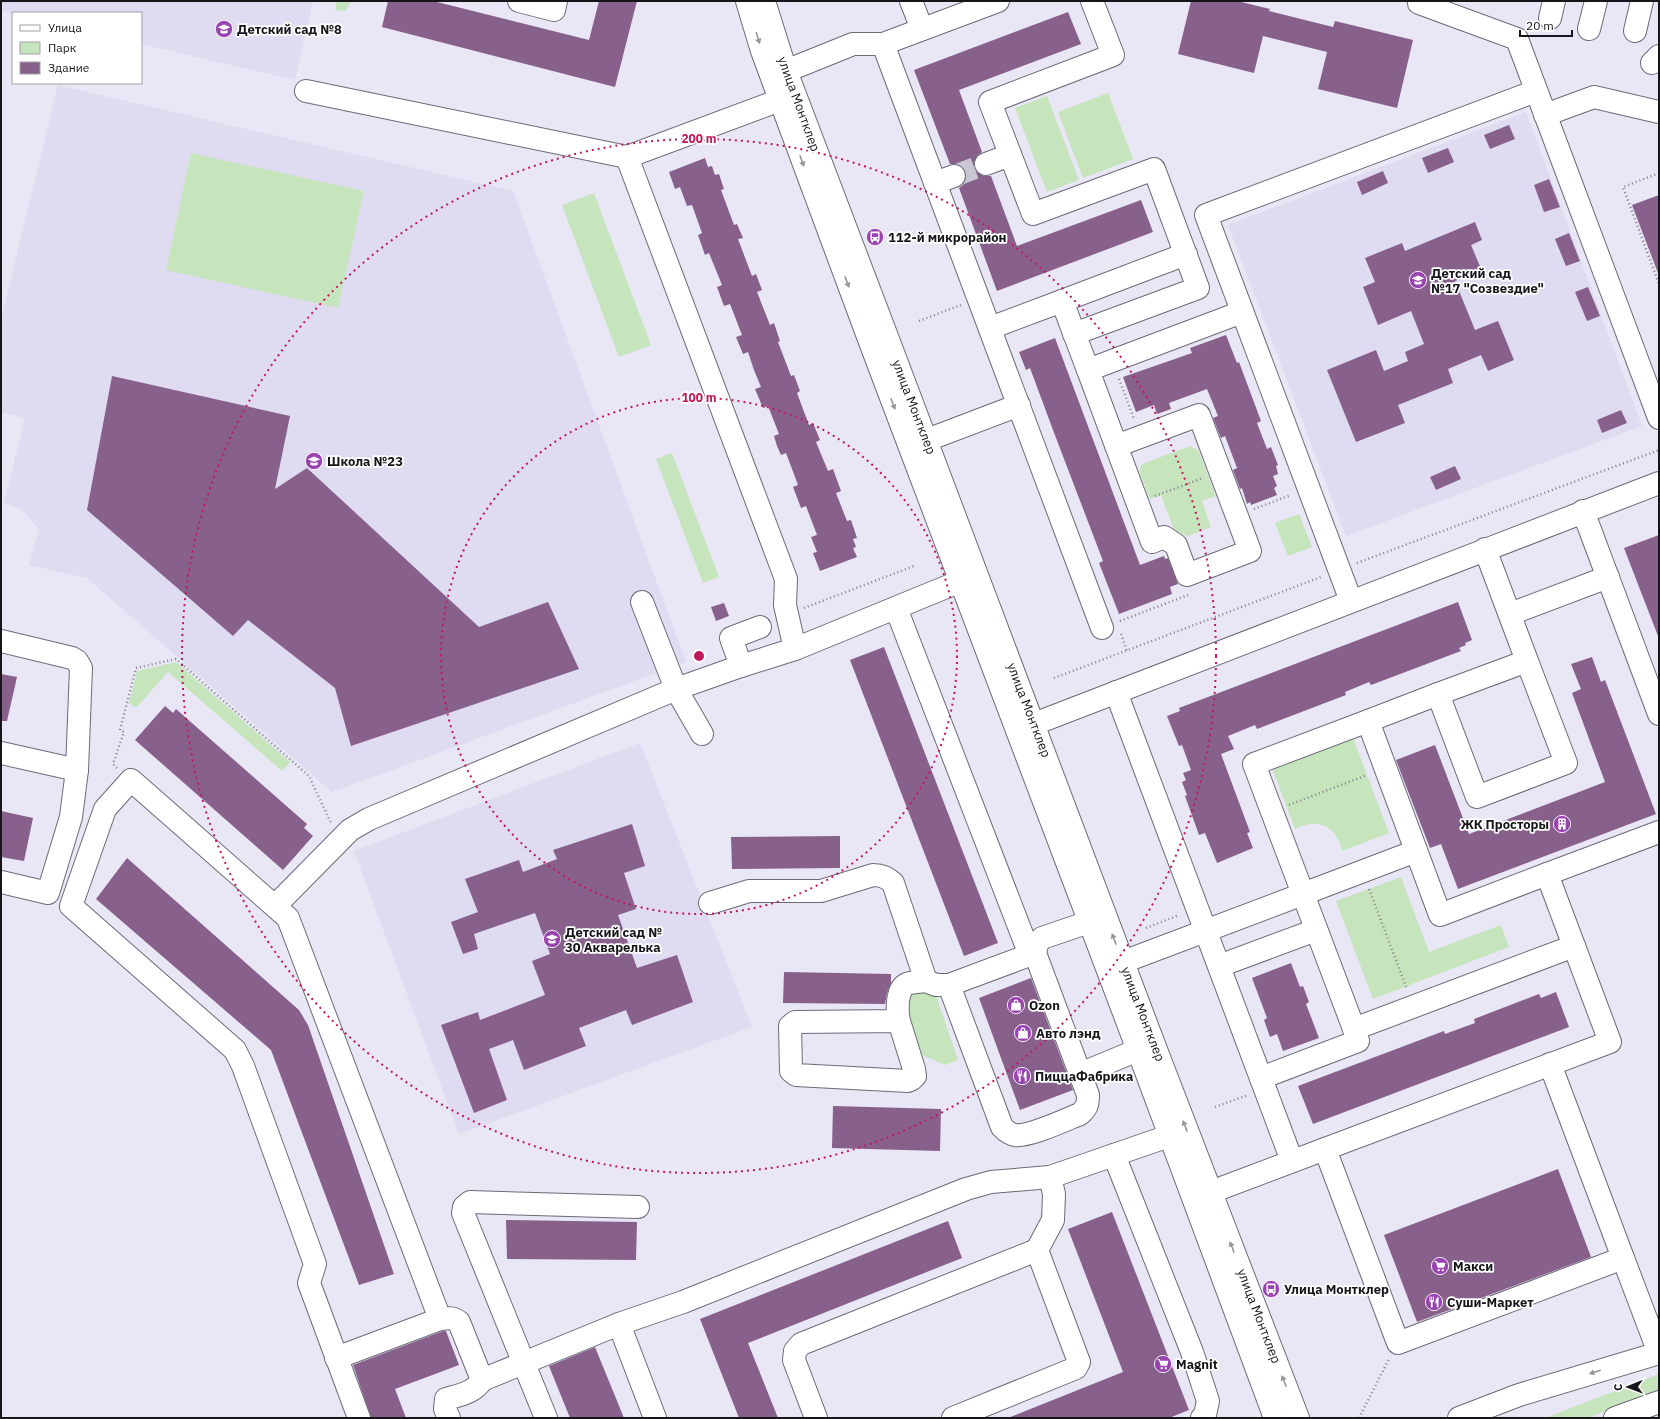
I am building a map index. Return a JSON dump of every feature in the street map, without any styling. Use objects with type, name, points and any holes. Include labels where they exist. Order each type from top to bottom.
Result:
[{"type":"street","points":[[518,1],[554,10],[556,1]]},
{"type":"street","name":"улица Монтклер","points":[[747,1],[762,51],[870,342],[1138,1050],[1275,1418]]},
{"type":"street","name":"улица Монтклер","points":[[764,1],[786,71],[927,440],[1123,962],[1298,1418]]},
{"type":"street","points":[[911,1],[922,30]]},
{"type":"street","points":[[786,71],[853,44],[883,44],[998,1]]},
{"type":"street","points":[[1074,334],[1198,288],[1154,169],[1033,214],[990,102],[1113,55],[1092,1]]},
{"type":"street","points":[[1419,1],[1419,3],[1517,39],[1545,115],[1617,332],[1653,385],[1659,418]]},
{"type":"street","points":[[1589,29],[1596,1]]},
{"type":"street","points":[[1635,31],[1642,1]]},
{"type":"street","points":[[883,44],[945,180],[978,298],[1019,405],[1109,625]]},
{"type":"street","points":[[1659,56],[1652,63],[1659,65]]},
{"type":"street","points":[[306,91],[628,157],[780,100]]},
{"type":"street","points":[[1351,601],[1206,215],[1536,91]]},
{"type":"street","points":[[1545,115],[1594,97],[1659,112]]},
{"type":"street","points":[[986,164],[1010,155]]},
{"type":"street","points":[[628,157],[786,579],[785,605],[795,649]]},
{"type":"street","points":[[990,328],[1186,254]]},
{"type":"street","points":[[1062,301],[1116,446],[1138,503],[1152,542],[1164,537],[1176,545],[1187,575],[1250,551],[1199,415],[1116,446]]},
{"type":"street","points":[[1088,370],[1242,312]]},
{"type":"street","points":[[927,440],[1019,405]]},
{"type":"street","points":[[1034,724],[1583,511],[1659,483]]},
{"type":"street","points":[[1583,511],[1608,577],[1651,668],[1659,714]]},
{"type":"street","points":[[1438,694],[1477,797],[1566,763],[1485,549]]},
{"type":"street","points":[[1510,614],[1608,577]]},
{"type":"street","points":[[275,906],[350,830],[369,819],[676,689],[795,649],[961,581]]},
{"type":"street","points":[[642,602],[676,689],[702,734]]},
{"type":"street","points":[[896,608],[1088,1095],[1086,1110],[1080,1114],[1025,1134],[1014,1135],[1002,1127],[949,985]]},
{"type":"street","points":[[741,666],[731,638],[760,627]]},
{"type":"street","points":[[1,641],[72,658],[77,661],[81,668],[77,770],[71,817],[48,894],[1,882]]},
{"type":"street","points":[[1263,1083],[1358,1041],[1254,764],[1527,661]]},
{"type":"street","points":[[1116,692],[1292,1161]]},
{"type":"street","points":[[1368,721],[1440,915],[1659,832]]},
{"type":"street","points":[[1,753],[77,770]]},
{"type":"street","points":[[359,1418],[309,1283],[315,1264],[243,1066],[235,1050],[71,906],[105,809],[131,780],[288,918],[440,1319]]},
{"type":"street","points":[[1123,962],[1416,851]]},
{"type":"street","points":[[1211,1192],[1610,1042],[1547,874]]},
{"type":"street","points":[[710,903],[749,891],[815,891],[830,889],[873,875],[885,876],[893,883],[926,981]]},
{"type":"street","points":[[899,1020],[795,1022],[790,1026],[791,1070],[796,1075],[908,1081],[915,1076],[897,1012],[901,990],[908,984],[926,981],[936,985],[949,985],[1033,954],[1037,944],[1042,938],[1089,922]]},
{"type":"street","points":[[1219,966],[1316,930]]},
{"type":"street","points":[[1354,1029],[1574,946]]},
{"type":"street","points":[[1080,1074],[1138,1050]]},
{"type":"street","points":[[1459,1418],[1519,1395],[1659,1353],[1550,1064]]},
{"type":"street","points":[[449,1418],[445,1409],[446,1400],[469,1392],[477,1387],[482,1380],[619,1324],[684,1302],[966,1189],[991,1182],[1050,1177],[1169,1136]]},
{"type":"street","points":[[1325,1149],[1398,1343],[1623,1258]]},
{"type":"street","points":[[1114,1155],[1192,1352],[1208,1401],[1205,1415],[1202,1418]]},
{"type":"street","points":[[816,1418],[794,1360],[795,1351],[801,1344],[1037,1250],[1053,1220],[1054,1194],[1050,1177]]},
{"type":"street","points":[[546,1418],[522,1363],[463,1213],[464,1207],[470,1202],[638,1207]]},
{"type":"street","points":[[953,1418],[1076,1368],[1078,1362],[1037,1250]]},
{"type":"street","points":[[336,1358],[440,1319],[449,1318],[455,1319],[459,1322],[482,1380]]},
{"type":"street","points":[[619,1324],[655,1418]]},
{"type":"street","points":[[1616,1418],[1659,1402]]},
{"type":"path","points":[[1659,173],[1623,187],[1659,284]]},
{"type":"path","points":[[919,321],[978,298]]},
{"type":"path","points":[[1112,361],[1141,436]]},
{"type":"path","points":[[1138,503],[1220,472]]},
{"type":"path","points":[[1237,515],[1309,488]]},
{"type":"path","points":[[787,614],[914,566]]},
{"type":"path","points":[[1127,650],[1109,625],[1194,593],[1187,575]]},
{"type":"path","points":[[113,764],[124,732],[120,730],[136,668],[176,659],[309,776],[339,842]]},
{"type":"path","points":[[1272,811],[1385,768]]},
{"type":"path","points":[[1362,872],[1413,1006]]},
{"type":"path","points":[[1146,928],[1197,908]]},
{"type":"path","points":[[1215,1107],[1263,1083]]},
{"type":"path","points":[[1359,1418],[1398,1343]]},
{"type":"shaded area","name":"Детский сад №8","points":[[1,1],[313,1],[295,80],[142,44],[142,12],[12,12],[12,14],[1,11]]},
{"type":"shaded area","name":"Школа №23","points":[[58,85],[513,191],[686,662],[332,792],[87,578],[29,565],[39,529],[21,509],[4,503],[25,418],[1,412],[1,320]]},
{"type":"shaded area","name":"Детский сад №17 \"Созвездие\"","points":[[1526,112],[1642,426],[1346,536],[1228,225]]},
{"type":"shaded area","name":"Детский сад № 30 Акварелька","points":[[640,743],[752,1027],[459,1134],[354,851]]},
{"type":"green space","points":[[337,1],[351,1],[346,11],[335,10]]},
{"type":"green space","points":[[1108,93],[1133,159],[1083,178],[1058,112]]},
{"type":"green space","points":[[1047,96],[1079,180],[1047,192],[1015,108]]},
{"type":"green space","points":[[191,153],[364,191],[338,308],[166,270]]},
{"type":"green space","points":[[594,193],[651,345],[619,357],[562,205]]},
{"type":"green space","points":[[1190,446],[1198,450],[1216,496],[1202,501],[1211,527],[1188,536],[1174,530],[1161,495],[1150,499],[1139,471],[1142,464]]},
{"type":"green space","points":[[672,453],[719,577],[703,583],[656,459]]},
{"type":"green space","points":[[1299,514],[1312,547],[1288,556],[1275,523]]},
{"type":"green space","points":[[176,662],[290,762],[282,771],[168,672],[136,708],[129,703],[137,671]]},
{"type":"green space","points":[[1353,738],[1389,833],[1342,851],[1336,835],[1325,826],[1311,824],[1303,825],[1295,829],[1272,768]]},
{"type":"green space","points":[[1401,877],[1429,952],[1501,925],[1509,947],[1373,999],[1336,901]]},
{"type":"green space","points":[[920,986],[936,995],[958,1060],[945,1065],[922,1055],[911,1026],[908,1010],[910,995]]},
{"type":"green space","points":[[1659,1374],[1659,1391],[1587,1418],[1545,1418]]},
{"type":"building","points":[[388,1],[433,1],[589,40],[599,1],[637,1],[615,87],[382,27]]},
{"type":"building","points":[[1191,1],[1237,1],[1270,9],[1269,11],[1333,27],[1335,21],[1413,40],[1397,108],[1318,89],[1327,52],[1263,36],[1254,73],[1178,54]]},
{"type":"building","points":[[1068,12],[1081,44],[959,90],[982,152],[977,156],[974,162],[974,169],[984,176],[991,176],[1017,246],[1141,200],[1153,232],[997,291],[959,188],[964,184],[966,171],[962,166],[950,164],[914,70]]},
{"type":"building","points":[[1509,125],[1515,139],[1490,149],[1484,135]]},
{"type":"building","points":[[1448,148],[1454,162],[1428,173],[1422,158]]},
{"type":"building","points":[[705,158],[708,167],[712,166],[715,175],[719,174],[724,189],[721,190],[734,225],[737,224],[743,238],[738,239],[752,276],[756,274],[762,290],[757,292],[770,325],[774,323],[780,341],[778,342],[791,376],[794,375],[800,391],[797,393],[809,425],[813,423],[820,440],[816,442],[828,471],[833,469],[841,491],[836,493],[847,521],[851,520],[857,538],[853,539],[856,547],[853,548],[857,557],[820,571],[813,553],[817,552],[811,537],[817,535],[806,506],[801,508],[793,487],[798,485],[786,453],[781,455],[777,446],[774,436],[779,434],[768,406],[763,408],[755,389],[761,387],[748,352],[743,354],[736,337],[742,335],[730,304],[724,306],[717,287],[722,285],[709,253],[705,255],[698,235],[702,233],[692,205],[687,206],[680,187],[675,189],[669,172]]},
{"type":"building","points":[[1383,171],[1388,183],[1362,195],[1357,182]]},
{"type":"building","points":[[1549,179],[1560,207],[1544,212],[1534,185]]},
{"type":"building","points":[[1659,195],[1659,273],[1658,273],[1632,205]]},
{"type":"building","points":[[1475,222],[1482,240],[1471,245],[1482,271],[1455,281],[1475,330],[1498,321],[1514,360],[1488,371],[1481,355],[1448,369],[1453,383],[1398,405],[1405,423],[1356,442],[1327,370],[1376,350],[1384,371],[1408,361],[1405,352],[1424,344],[1411,311],[1378,325],[1363,287],[1375,282],[1365,258],[1402,243],[1405,251]]},
{"type":"building","points":[[1569,233],[1580,261],[1566,266],[1555,239]]},
{"type":"building","points":[[1588,287],[1600,316],[1587,321],[1575,292]]},
{"type":"building","points":[[1226,335],[1237,363],[1239,362],[1261,421],[1257,423],[1267,449],[1271,447],[1278,465],[1276,466],[1278,474],[1273,476],[1277,486],[1274,488],[1277,495],[1251,505],[1250,502],[1247,504],[1242,488],[1240,489],[1233,470],[1237,468],[1225,436],[1221,438],[1213,418],[1218,416],[1207,389],[1169,403],[1171,409],[1157,414],[1154,405],[1136,412],[1123,377],[1192,353],[1190,348]]},
{"type":"building","points":[[1055,338],[1140,565],[1164,556],[1165,559],[1168,558],[1178,584],[1170,587],[1172,594],[1119,614],[1099,563],[1103,561],[1030,368],[1026,370],[1019,352]]},
{"type":"building","points":[[112,376],[290,416],[275,489],[307,468],[479,627],[548,602],[579,669],[351,746],[335,688],[248,620],[233,636],[87,510]]},
{"type":"building","points":[[1621,410],[1627,423],[1602,433],[1597,420]]},
{"type":"building","points":[[1455,466],[1461,479],[1436,490],[1430,477]]},
{"type":"building","points":[[1659,535],[1659,636],[1658,636],[1624,548]]},
{"type":"building","points":[[1458,602],[1472,640],[1459,648],[1461,651],[1371,685],[1369,682],[1345,692],[1346,695],[1257,729],[1255,725],[1228,736],[1234,749],[1221,754],[1250,832],[1247,833],[1253,848],[1217,863],[1205,833],[1199,835],[1185,796],[1187,795],[1182,782],[1186,780],[1183,773],[1191,770],[1182,745],[1179,746],[1167,716],[1180,711],[1179,708]]},
{"type":"building","points":[[724,603],[729,616],[716,621],[711,607]]},
{"type":"building","points":[[884,647],[998,943],[964,956],[850,660]]},
{"type":"building","points":[[1592,657],[1601,682],[1605,680],[1656,814],[1458,889],[1441,844],[1430,848],[1396,760],[1435,745],[1469,834],[1605,782],[1572,693],[1581,689],[1571,664]]},
{"type":"building","points":[[1,674],[17,677],[7,721],[1,721]]},
{"type":"building","points":[[165,706],[173,713],[176,709],[307,824],[304,828],[313,836],[283,870],[135,740]]},
{"type":"building","points":[[1,811],[33,818],[24,861],[1,857]]},
{"type":"building","points":[[632,824],[645,866],[624,873],[636,909],[618,915],[637,968],[677,955],[693,1002],[632,1025],[626,1010],[579,1028],[586,1046],[524,1070],[513,1040],[489,1049],[507,1100],[474,1113],[441,1025],[478,1012],[480,1020],[545,995],[532,961],[550,954],[535,913],[474,934],[478,949],[463,954],[451,922],[478,912],[465,879],[519,860],[523,872],[557,859],[553,850]]},
{"type":"building","points":[[840,836],[840,868],[732,869],[731,837]]},
{"type":"building","points":[[127,858],[299,1010],[308,1025],[394,1274],[359,1285],[271,1050],[96,899]]},
{"type":"building","points":[[1291,963],[1300,987],[1303,986],[1309,1002],[1306,1004],[1319,1038],[1283,1051],[1277,1034],[1270,1037],[1264,1020],[1267,1018],[1252,978]]},
{"type":"building","points":[[784,972],[891,974],[891,983],[885,1004],[783,1003]]},
{"type":"building","points":[[1031,978],[1073,1090],[1020,1110],[979,998]]},
{"type":"building","points":[[1556,992],[1569,1027],[1313,1124],[1298,1086],[1444,1031],[1445,1034],[1475,1023],[1474,1019],[1539,994],[1541,998]]},
{"type":"building","points":[[833,1106],[941,1109],[940,1151],[832,1148]]},
{"type":"building","points":[[1558,1169],[1591,1257],[1417,1322],[1384,1235]]},
{"type":"building","points":[[1112,1212],[1189,1410],[1169,1418],[1008,1418],[1123,1372],[1068,1229]]},
{"type":"building","points":[[506,1220],[637,1222],[636,1260],[507,1259]]},
{"type":"building","points":[[948,1221],[962,1258],[748,1343],[778,1418],[739,1418],[700,1319]]},
{"type":"building","points":[[446,1331],[459,1365],[395,1389],[406,1418],[371,1418],[353,1365]]},
{"type":"building","points":[[595,1347],[624,1418],[570,1418],[549,1366]]},
{"type":"tunnel","points":[[954,176],[986,164]]},
{"type":"place","name":"Детский сад №8","points":[[224,29]]},
{"type":"place","name":"112-й микрорайон","points":[[875,237]]},
{"type":"place","name":"Детский сад №17 \"Созвездие\"","points":[[1418,280]]},
{"type":"place","name":"Школа №23","points":[[314,461]]},
{"type":"place","name":"ЖК Просторы","points":[[1562,824]]},
{"type":"place","name":"Детский сад № 30 Акварелька","points":[[552,939]]},
{"type":"place","name":"Ozon","points":[[1016,1005]]},
{"type":"place","name":"Авто лэнд","points":[[1023,1033]]},
{"type":"place","name":"ПиццаФабрика","points":[[1022,1076]]},
{"type":"place","name":"Макси","points":[[1440,1266]]},
{"type":"place","name":"Улица Монтклер","points":[[1271,1289]]},
{"type":"place","name":"Суши-Маркет","points":[[1434,1302]]},
{"type":"place","name":"Magnit","points":[[1163,1364]]}]
